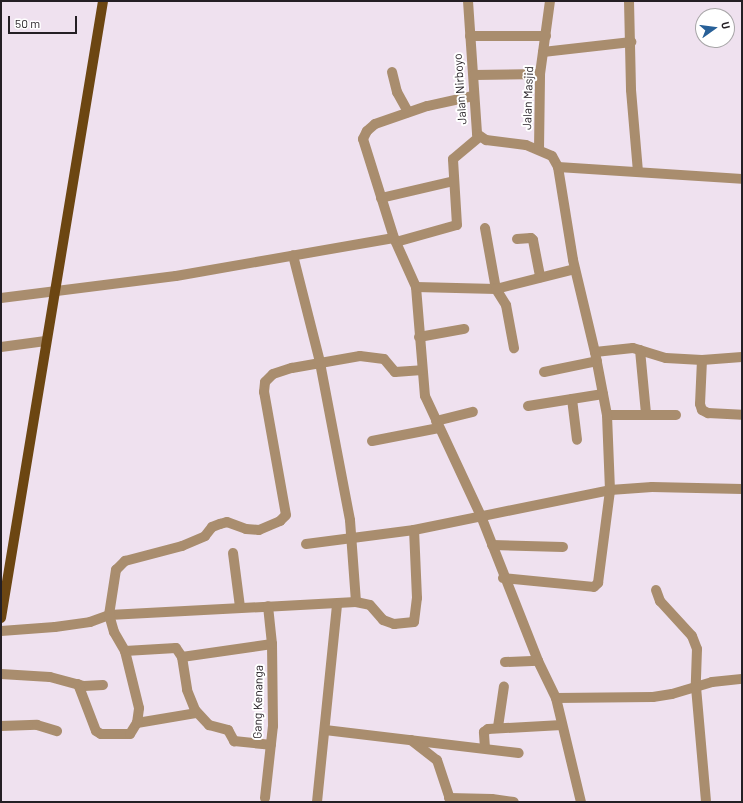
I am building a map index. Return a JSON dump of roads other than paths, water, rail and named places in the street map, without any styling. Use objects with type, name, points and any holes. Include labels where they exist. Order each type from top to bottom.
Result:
[{"type":"main road","points":[[1,618],[4,587],[103,1]]},
{"type":"street","name":"Jalan Nirboyo","points":[[468,1],[474,75],[473,96],[479,136],[486,140],[540,149]]},
{"type":"street","name":"Jalan Masjid","points":[[540,149],[540,74],[550,1]]},
{"type":"street","points":[[629,1],[631,90],[638,171]]},
{"type":"street","points":[[470,36],[546,36]]},
{"type":"street","points":[[543,52],[631,42]]},
{"type":"street","points":[[392,72],[397,92],[408,112]]},
{"type":"street","points":[[474,75],[540,74]]},
{"type":"street","points":[[473,96],[408,112],[375,124],[367,131],[363,139],[395,240],[416,287],[425,396],[480,516],[538,661],[556,698],[581,802]]},
{"type":"street","points":[[1,298],[54,290],[176,276],[293,255],[395,240],[458,221],[453,158],[479,136]]},
{"type":"street","points":[[504,578],[597,585],[610,490],[607,415],[596,356],[575,269],[558,167],[552,156],[540,149]]},
{"type":"street","points":[[558,167],[638,171],[742,179]]},
{"type":"street","points":[[381,198],[454,181]]},
{"type":"street","points":[[485,228],[496,290],[506,305],[514,348]]},
{"type":"street","points":[[517,239],[532,238],[540,278]]},
{"type":"street","points":[[293,255],[320,362],[353,538],[356,602]]},
{"type":"street","points":[[416,287],[496,290],[575,269]]},
{"type":"street","points":[[419,337],[464,329]]},
{"type":"street","points":[[1,347],[46,341]]},
{"type":"street","points":[[544,372],[620,348],[640,350],[666,358],[702,360],[742,358]]},
{"type":"street","points":[[640,350],[646,414]]},
{"type":"street","points":[[78,684],[98,733],[130,734],[137,724],[140,708],[125,651],[114,632],[109,614],[116,570],[125,561],[182,546],[205,536],[212,527],[220,524],[227,522],[246,529],[259,530],[280,522],[286,515],[264,392],[265,382],[273,374],[320,362],[373,357],[384,359],[395,372],[422,370]]},
{"type":"street","points":[[702,360],[700,404],[702,410],[708,413],[742,415]]},
{"type":"street","points":[[528,406],[603,394]]},
{"type":"street","points":[[572,399],[577,440]]},
{"type":"street","points":[[372,441],[437,425],[474,412]]},
{"type":"street","points":[[607,415],[676,415]]},
{"type":"street","points":[[306,544],[414,530],[610,490],[652,487],[742,489]]},
{"type":"street","points":[[1,631],[90,622],[109,614],[240,607],[337,605],[356,602],[370,605],[382,620],[394,624],[414,622],[417,598],[414,530]]},
{"type":"street","points":[[492,545],[563,547]]},
{"type":"street","points":[[233,553],[240,607]]},
{"type":"street","points":[[656,590],[660,601],[692,636],[696,643],[698,657],[696,687],[706,802]]},
{"type":"street","points":[[317,802],[326,730],[337,605]]},
{"type":"street","name":"Gang Kenanga","points":[[265,798],[271,744],[272,644],[268,606]]},
{"type":"street","points":[[182,657],[272,644]]},
{"type":"street","points":[[125,651],[176,648],[182,657],[190,703],[197,713],[210,725],[228,730],[234,741],[271,744]]},
{"type":"street","points":[[505,662],[538,661]]},
{"type":"street","points":[[1,674],[50,677],[78,684],[103,686]]},
{"type":"street","points":[[556,698],[653,697],[712,682],[742,679]]},
{"type":"street","points":[[498,727],[504,686]]},
{"type":"street","points":[[137,724],[197,713]]},
{"type":"street","points":[[1,726],[38,725],[57,731]]},
{"type":"street","points":[[485,748],[484,732],[498,727],[562,725]]},
{"type":"street","points":[[326,730],[519,753]]},
{"type":"street","points":[[410,739],[437,760],[450,800],[492,799],[514,802]]}]
